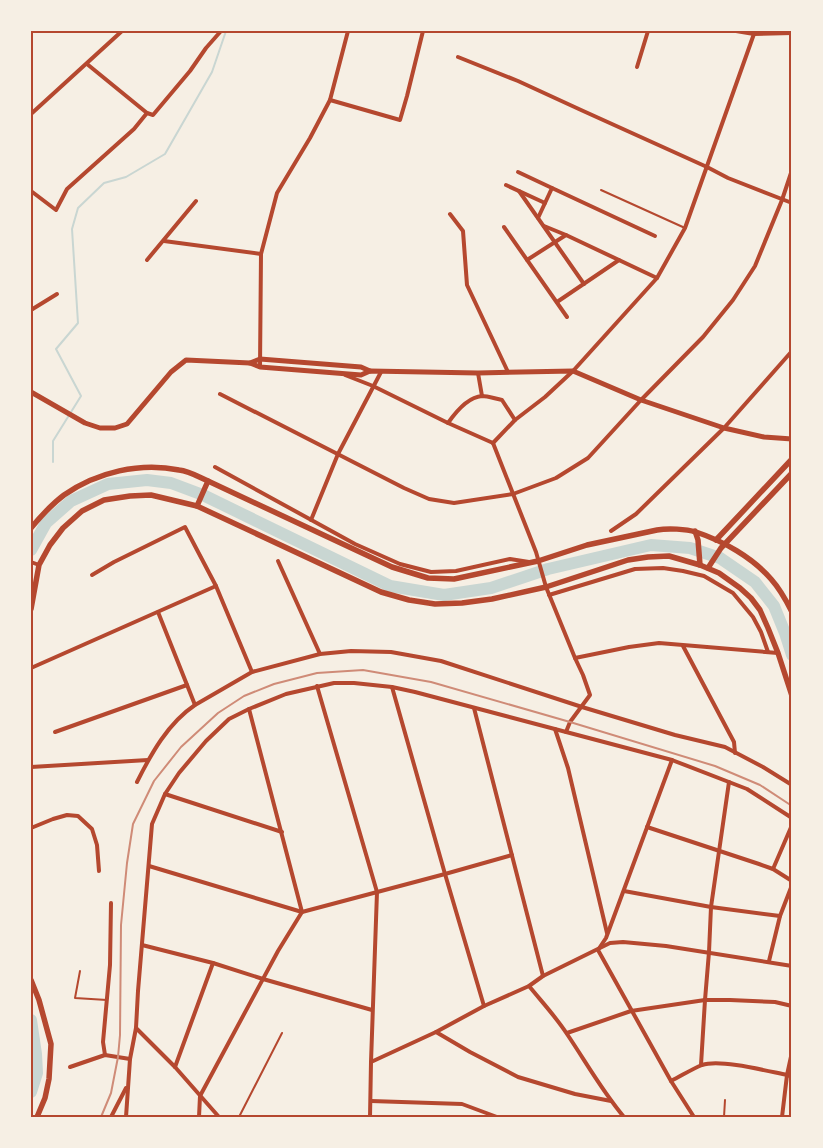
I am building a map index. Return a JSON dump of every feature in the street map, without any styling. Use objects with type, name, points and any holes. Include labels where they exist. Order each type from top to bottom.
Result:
[{"type":"main road","points":[[716,540],[792,459]]},
{"type":"main road","points":[[31,528],[63,496],[84,482],[121,470],[156,467],[180,470],[392,567],[428,578],[454,579],[531,562],[539,563],[587,545],[657,530],[694,531],[716,540],[722,546],[746,557],[771,578],[792,612]]},
{"type":"main road","points":[[709,566],[722,546],[792,473]]},
{"type":"main road","points":[[198,505],[207,482]]},
{"type":"main road","points":[[31,609],[35,564],[64,528],[82,511],[104,500],[151,495],[198,505],[380,592],[409,600],[435,604],[492,599],[569,580],[628,560],[669,556],[700,562],[709,566],[740,588],[760,610],[778,653],[792,696]]},
{"type":"main road","points":[[694,531],[698,540],[700,562]]},
{"type":"main road","points":[[31,980],[39,1000],[51,1044],[50,1079],[37,1117]]},
{"type":"street","points":[[31,114],[122,31]]},
{"type":"street","points":[[87,64],[153,116],[221,31]]},
{"type":"street","points":[[260,367],[261,254],[277,193],[330,100],[348,31]]},
{"type":"street","points":[[330,100],[400,120],[423,31]]},
{"type":"street","points":[[637,67],[648,31]]},
{"type":"street","points":[[736,31],[792,33]]},
{"type":"street","points":[[493,443],[515,420],[545,397],[573,371],[657,278],[685,228],[755,33]]},
{"type":"street","points":[[458,57],[518,81],[728,178],[792,204]]},
{"type":"street","points":[[31,191],[56,210],[67,189],[134,129],[147,112]]},
{"type":"street","points":[[220,394],[429,499],[454,503],[513,494],[556,478],[588,458],[641,400],[703,337],[733,300],[755,266],[792,170]]},
{"type":"street","points":[[518,172],[656,236]]},
{"type":"street","points":[[506,186],[545,203]]},
{"type":"street","points":[[538,218],[552,188]]},
{"type":"street","points":[[519,191],[584,284]]},
{"type":"street","points":[[147,260],[196,201]]},
{"type":"street","points":[[450,214],[463,231],[468,285],[508,372]]},
{"type":"street","points":[[544,226],[657,278]]},
{"type":"street","points":[[504,227],[567,317]]},
{"type":"street","points":[[527,260],[566,235]]},
{"type":"street","points":[[164,240],[261,254]]},
{"type":"street","points":[[557,302],[619,260]]},
{"type":"street","points":[[31,310],[57,294]]},
{"type":"street","points":[[611,531],[636,514],[724,428],[792,351]]},
{"type":"street","points":[[250,363],[260,359],[361,368],[381,372],[478,373],[573,371],[641,400],[724,428],[764,437],[792,439]]},
{"type":"street","points":[[31,392],[85,422],[100,428],[115,428],[127,424],[171,372],[186,360],[250,363],[260,367],[361,375],[370,371]]},
{"type":"street","points":[[311,520],[338,454],[381,372]]},
{"type":"street","points":[[338,373],[373,386],[493,443],[539,563],[545,585],[590,695],[570,722],[566,732]]},
{"type":"street","points":[[478,373],[482,396]]},
{"type":"street","points":[[448,423],[454,414],[470,400],[482,396],[502,400],[515,420]]},
{"type":"street","points":[[215,467],[356,544],[400,564],[431,572],[456,571],[510,559],[531,562]]},
{"type":"street","points":[[92,575],[185,527],[216,586],[252,672]]},
{"type":"street","points":[[642,558],[649,568]]},
{"type":"street","points":[[278,561],[320,654]]},
{"type":"street","points":[[604,568],[606,578]]},
{"type":"street","points":[[549,595],[635,569],[663,568],[704,576],[733,594],[753,618],[761,632],[768,652]]},
{"type":"street","points":[[596,571],[600,580]]},
{"type":"street","points":[[791,578],[792,588]]},
{"type":"street","points":[[569,580],[574,588]]},
{"type":"street","points":[[31,668],[216,586]]},
{"type":"street","points":[[158,612],[195,705]]},
{"type":"street","points":[[575,658],[659,643],[778,653]]},
{"type":"street","points":[[683,646],[734,742],[735,753]]},
{"type":"street","points":[[137,782],[148,760],[169,730],[195,705],[252,672],[320,654],[350,651],[391,652],[441,660],[582,707],[675,735],[725,747],[792,785]]},
{"type":"street","points":[[126,1117],[130,1059],[136,1028],[152,824],[165,794],[179,773],[206,741],[229,719],[249,709],[286,694],[334,683],[392,687],[672,760],[747,790],[792,818]]},
{"type":"street","points":[[55,732],[187,685]]},
{"type":"street","points":[[317,686],[377,892],[370,1117]]},
{"type":"street","points":[[392,687],[484,1006]]},
{"type":"street","points":[[474,708],[544,976]]},
{"type":"street","points":[[199,1117],[200,1096],[263,979],[302,912],[249,709]]},
{"type":"street","points":[[555,729],[568,768],[607,934]]},
{"type":"street","points":[[31,767],[148,760]]},
{"type":"street","points":[[598,950],[606,938],[672,760]]},
{"type":"street","points":[[701,1066],[710,952],[711,907],[729,782]]},
{"type":"street","points":[[165,794],[282,832]]},
{"type":"street","points":[[31,828],[67,815],[78,816],[92,829],[97,845],[99,871]]},
{"type":"street","points":[[773,869],[792,825]]},
{"type":"street","points":[[647,827],[773,869],[792,883],[780,916],[769,961]]},
{"type":"street","points":[[149,866],[302,912],[512,855]]},
{"type":"street","points":[[624,891],[711,907],[780,916]]},
{"type":"street","points":[[105,1054],[111,903]]},
{"type":"street","points":[[371,1062],[529,986],[544,976],[610,943],[623,942],[666,946],[792,966]]},
{"type":"street","points":[[142,945],[213,963],[372,1010]]},
{"type":"street","points":[[598,950],[671,1081],[694,1117]]},
{"type":"street","points":[[175,1067],[213,963]]},
{"type":"street","points":[[529,986],[567,1033],[611,1101],[624,1117]]},
{"type":"street","points":[[567,1033],[631,1011],[705,1000],[775,1002],[792,1006]]},
{"type":"street","points":[[136,1028],[175,1067],[219,1117]]},
{"type":"street","points":[[436,1032],[518,1077],[575,1094],[611,1101]]},
{"type":"street","points":[[782,1117],[792,1052]]},
{"type":"street","points":[[70,1067],[105,1054],[130,1059]]},
{"type":"street","points":[[671,1081],[707,1064],[738,1065],[787,1075],[792,1078]]},
{"type":"street","points":[[110,1117],[127,1086]]},
{"type":"street","points":[[371,1101],[462,1104],[497,1117]]},
{"type":"lane","points":[[601,190],[685,228]]},
{"type":"lane","points":[[80,971],[75,998],[107,1000]]},
{"type":"lane","points":[[239,1117],[282,1033]]},
{"type":"lane","points":[[724,1117],[725,1100]]},
{"type":"waterway","points":[[53,462],[53,441],[81,396],[56,349],[78,323],[72,229],[78,208],[104,183],[126,177],[165,154],[212,72],[226,31]]},
{"type":"waterway","points":[[31,550],[46,523],[71,501],[108,484],[147,480],[171,483],[203,495],[390,586],[444,595],[491,588],[548,569],[651,545],[690,548],[720,558],[755,582],[774,606],[792,655]]},
{"type":"waterway","points":[[31,1020],[37,1073],[31,1092]]},
{"type":"railway","points":[[101,1117],[111,1093],[118,1057],[121,925],[133,824],[154,781],[181,747],[218,713],[244,696],[274,684],[317,673],[363,670],[431,682],[715,766],[760,785],[792,806]]}]
